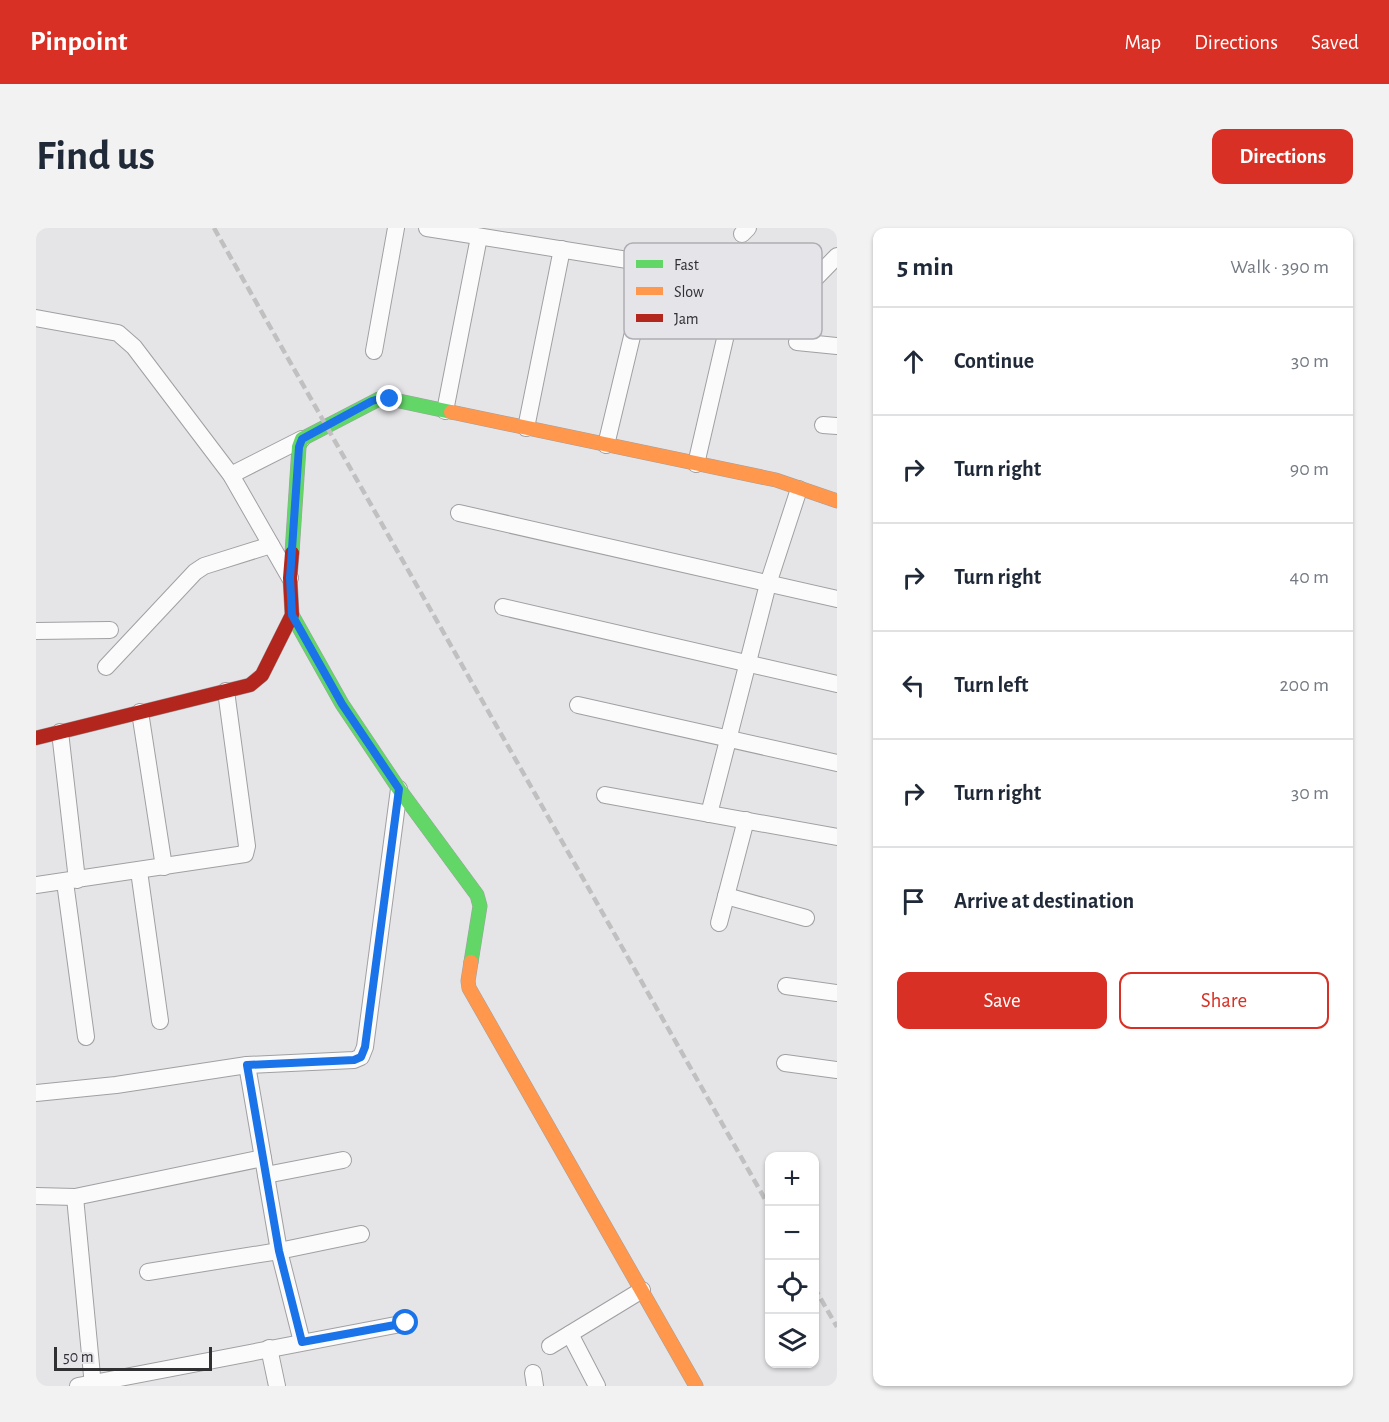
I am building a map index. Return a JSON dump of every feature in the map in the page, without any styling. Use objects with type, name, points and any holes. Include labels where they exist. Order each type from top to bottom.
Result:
[{"type":"street","points":[[374,351],[396,228]]},
{"type":"street","points":[[427,228],[624,259]]},
{"type":"street","points":[[445,411],[479,237]]},
{"type":"street","points":[[526,428],[562,249]]},
{"type":"street","points":[[822,271],[837,256]]},
{"type":"street","points":[[36,318],[118,333],[134,347],[231,475],[290,578]]},
{"type":"street","points":[[606,445],[631,339]]},
{"type":"street","points":[[696,464],[725,339]]},
{"type":"street","points":[[796,342],[837,346]]},
{"type":"street","points":[[231,475],[379,399],[776,480],[837,501]]},
{"type":"street","points":[[302,439],[299,447],[290,578],[292,615],[342,704],[399,789],[477,895],[480,906],[468,981],[469,988],[696,1386]]},
{"type":"street","points":[[709,814],[768,584],[799,489]]},
{"type":"street","points":[[459,513],[837,599]]},
{"type":"street","points":[[106,667],[195,572],[204,566],[271,545]]},
{"type":"street","points":[[503,607],[837,684]]},
{"type":"street","points":[[36,738],[250,685],[257,681],[267,666],[292,615]]},
{"type":"street","points":[[36,631],[110,630]]},
{"type":"street","points":[[36,885],[245,854],[247,846],[226,691]]},
{"type":"street","points":[[578,705],[837,763]]},
{"type":"street","points":[[140,712],[164,867]]},
{"type":"street","points":[[60,732],[86,1037]]},
{"type":"street","points":[[36,1093],[116,1085],[247,1065],[354,1060],[361,1057],[365,1047],[399,789]]},
{"type":"street","points":[[605,795],[837,837]]},
{"type":"street","points":[[719,922],[746,820]]},
{"type":"street","points":[[139,871],[160,1021]]},
{"type":"street","points":[[726,896],[806,918]]},
{"type":"street","points":[[786,986],[837,993]]},
{"type":"street","points":[[785,1063],[837,1070]]},
{"type":"street","points":[[247,1065],[279,1251],[302,1342]]},
{"type":"street","points":[[36,1196],[75,1197],[264,1167],[343,1160]]},
{"type":"street","points":[[75,1197],[88,1385],[406,1323]]},
{"type":"street","points":[[148,1272],[279,1251],[362,1234]]},
{"type":"street","points":[[549,1346],[642,1290]]},
{"type":"street","points":[[570,1334],[597,1386]]},
{"type":"street","points":[[269,1348],[277,1386]]},
{"type":"railway","points":[[214,228],[769,1206]]},
{"type":"railway","points":[[819,1296],[837,1327]]},
{"type":"traffic: fast","points":[[292,553],[299,447],[302,439],[379,399],[390,399],[451,412]]},
{"type":"traffic: fast","points":[[292,615],[342,704],[399,789],[477,895],[480,906],[471,962]]},
{"type":"traffic: slow","points":[[451,412],[776,480],[837,501]]},
{"type":"traffic: slow","points":[[471,962],[469,988],[696,1386]]},
{"type":"traffic: jam","points":[[36,738],[250,685],[262,675],[292,615],[290,578],[292,553]]},
{"type":"route","points":[[390,399],[372,401],[302,439],[299,447],[290,578],[292,615],[342,704],[399,789],[365,1047],[361,1057],[354,1060],[247,1065],[279,1251],[302,1342],[406,1323]]}]
